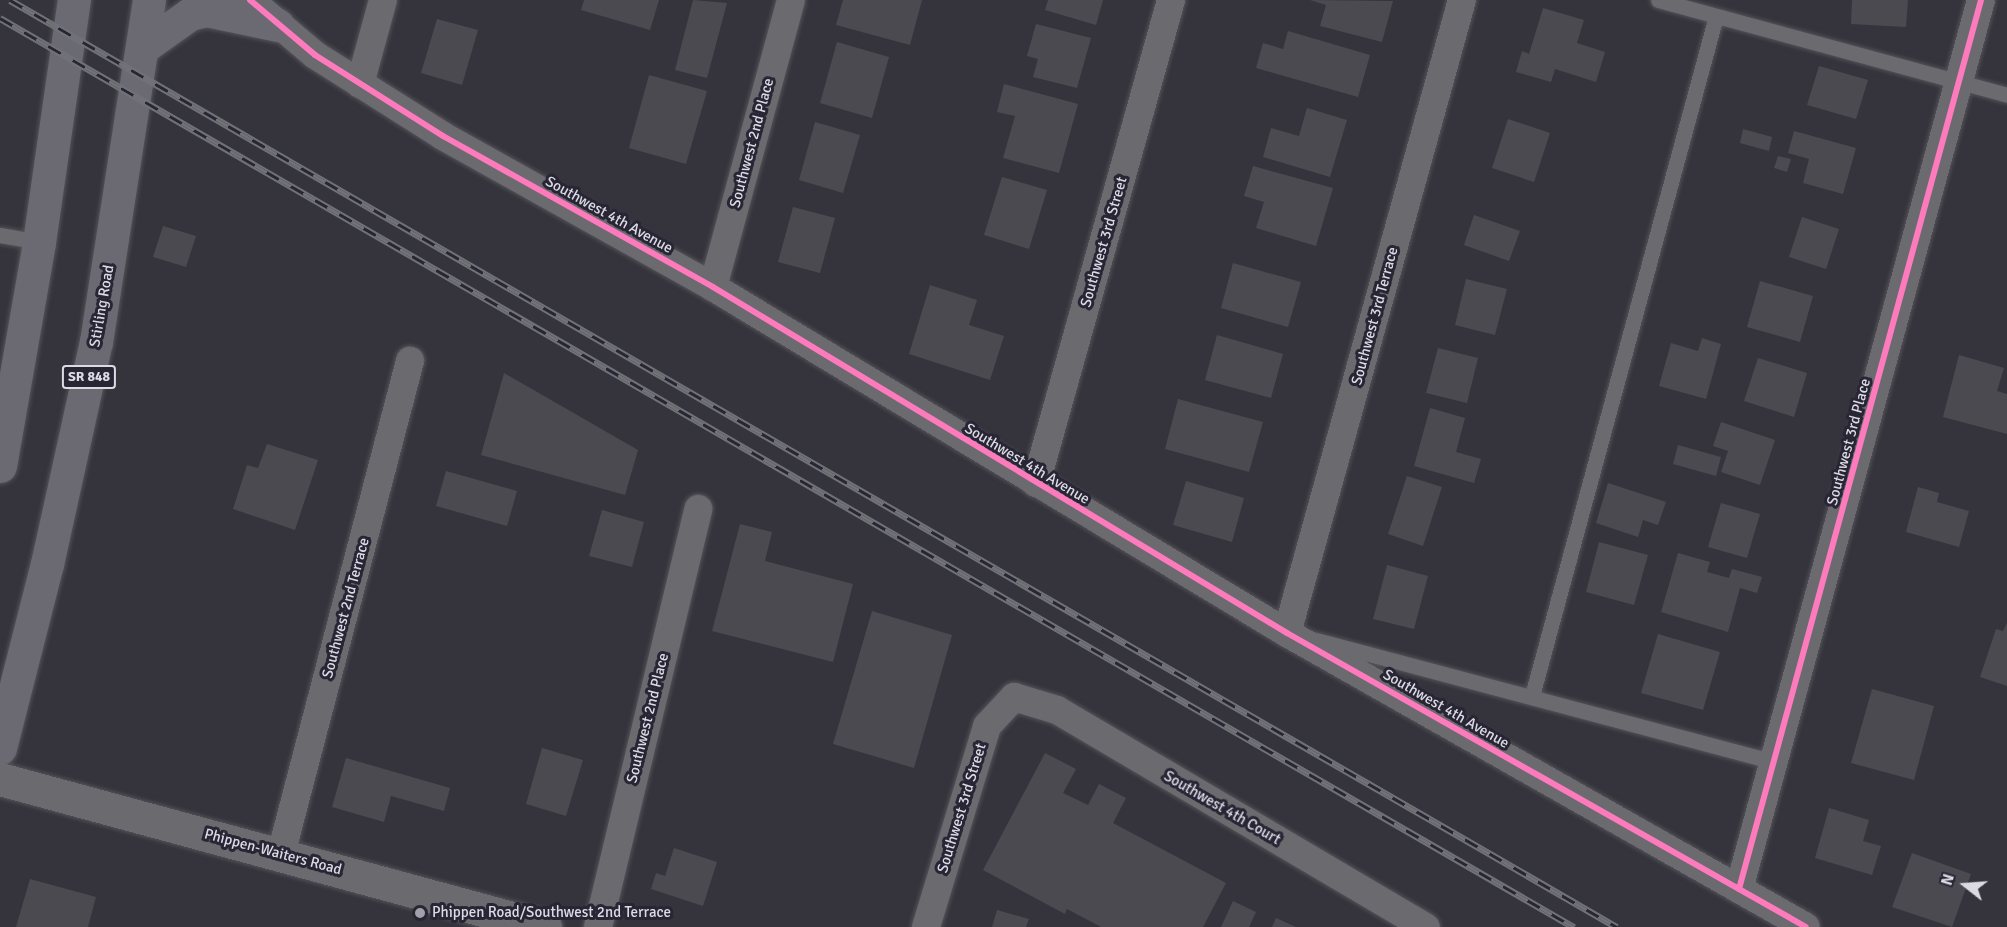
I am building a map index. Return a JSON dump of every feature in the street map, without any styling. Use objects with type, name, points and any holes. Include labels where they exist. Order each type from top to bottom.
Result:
[{"type":"main road","points":[[1,456],[39,242],[74,0]]},
{"type":"main road","name":"Stirling Road","points":[[0,748],[50,552],[96,342],[149,0]]},
{"type":"main road","points":[[142,48],[190,14],[207,10],[225,11],[277,25]]},
{"type":"street","name":"Southwest 4th Avenue","points":[[250,0],[277,25],[360,84],[443,136],[713,287],[1287,633],[1806,927]]},
{"type":"street","points":[[360,84],[383,0]]},
{"type":"street","name":"Southwest 2nd Place","points":[[713,287],[790,0]]},
{"type":"street","name":"Southwest 3rd Street","points":[[1036,483],[1171,0]]},
{"type":"street","name":"Southwest 3rd Terrace","points":[[1287,633],[1462,0]]},
{"type":"street","name":"Southwest 3rd Place","points":[[1739,889],[1981,0]]},
{"type":"street","name":"Southwest 2nd Terrace","points":[[281,854],[410,361]]},
{"type":"street","name":"Southwest 2nd Place","points":[[598,927],[698,509]]},
{"type":"street","name":"Southwest 3rd Street","points":[[926,927],[987,726],[1014,698]]},
{"type":"street","name":"Southwest 4th Court","points":[[1014,698],[1057,711],[1426,927]]},
{"type":"street","name":"Phippen-Waiters Road","points":[[0,779],[281,854],[474,917],[545,927]]},
{"type":"lane","points":[[1658,0],[1959,80],[2007,95]]},
{"type":"lane","points":[[1532,696],[1716,16]]},
{"type":"lane","points":[[0,235],[39,242]]},
{"type":"lane","points":[[1287,633],[1532,696],[1774,762]]},
{"type":"building","points":[[584,0],[659,0],[650,30],[581,10]]},
{"type":"building","points":[[693,0],[727,3],[707,78],[675,70]]},
{"type":"building","points":[[843,0],[922,0],[910,45],[836,25]]},
{"type":"building","points":[[1048,0],[1103,0],[1096,25],[1045,10]]},
{"type":"building","points":[[1310,0],[1393,1],[1382,42],[1320,26],[1326,5]]},
{"type":"building","points":[[1852,0],[1908,0],[1906,27],[1851,24]]},
{"type":"building","points":[[1543,8],[1584,20],[1577,43],[1605,52],[1596,82],[1555,69],[1551,82],[1516,72],[1522,51],[1529,54]]},
{"type":"building","points":[[437,19],[478,30],[462,85],[421,73]]},
{"type":"building","points":[[1036,24],[1091,38],[1077,88],[1033,77],[1038,59],[1027,56]]},
{"type":"building","points":[[1288,31],[1370,55],[1358,97],[1256,68],[1263,43],[1283,49]]},
{"type":"building","points":[[837,42],[889,57],[872,118],[820,103]]},
{"type":"building","points":[[1819,66],[1868,80],[1856,119],[1807,105]]},
{"type":"building","points":[[649,75],[707,91],[686,164],[629,148]]},
{"type":"building","points":[[1004,84],[1078,104],[1059,173],[1003,158],[1015,116],[997,112]]},
{"type":"building","points":[[1307,108],[1347,120],[1330,177],[1263,157],[1271,128],[1299,136]]},
{"type":"building","points":[[1508,119],[1550,133],[1534,182],[1492,168]]},
{"type":"building","points":[[815,122],[860,135],[843,193],[799,180]]},
{"type":"building","points":[[1743,129],[1772,137],[1769,151],[1740,143]]},
{"type":"building","points":[[1794,131],[1856,148],[1843,194],[1803,183],[1809,159],[1788,153]]},
{"type":"building","points":[[1778,156],[1791,159],[1787,172],[1774,168]]},
{"type":"building","points":[[1253,166],[1333,188],[1316,246],[1256,228],[1264,202],[1244,196]]},
{"type":"building","points":[[1002,177],[1047,190],[1029,249],[984,235]]},
{"type":"building","points":[[793,207],[835,218],[820,273],[778,262]]},
{"type":"building","points":[[1474,215],[1520,231],[1509,261],[1464,245]]},
{"type":"building","points":[[1802,217],[1839,229],[1826,269],[1789,257]]},
{"type":"building","points":[[163,226],[196,236],[186,267],[153,257]]},
{"type":"building","points":[[1233,263],[1301,282],[1288,327],[1221,308]]},
{"type":"building","points":[[1466,279],[1507,289],[1495,335],[1455,325]]},
{"type":"building","points":[[1760,281],[1813,296],[1800,342],[1747,327]]},
{"type":"building","points":[[930,285],[977,300],[969,325],[1004,336],[990,380],[909,354]]},
{"type":"building","points":[[1217,335],[1283,354],[1271,398],[1205,380]]},
{"type":"building","points":[[1702,338],[1721,344],[1706,399],[1659,386],[1671,343],[1698,351]]},
{"type":"building","points":[[1438,348],[1478,358],[1467,403],[1426,393]]},
{"type":"building","points":[[1959,355],[2004,368],[1997,391],[2007,394],[2007,434],[1943,417]]},
{"type":"building","points":[[1758,358],[1807,373],[1794,417],[1744,401]]},
{"type":"building","points":[[504,373],[638,450],[625,495],[481,455]]},
{"type":"building","points":[[1178,399],[1263,422],[1249,472],[1165,449]]},
{"type":"building","points":[[1430,408],[1465,418],[1456,452],[1481,459],[1474,483],[1414,466]]},
{"type":"building","points":[[1721,422],[1775,440],[1760,485],[1721,472],[1728,451],[1713,446]]},
{"type":"building","points":[[267,444],[318,460],[295,530],[233,509],[247,465],[258,468]]},
{"type":"building","points":[[1678,445],[1721,457],[1716,476],[1673,464]]},
{"type":"building","points":[[446,471],[517,491],[507,526],[436,506]]},
{"type":"building","points":[[1407,476],[1442,487],[1423,546],[1388,534]]},
{"type":"building","points":[[1186,481],[1244,498],[1232,542],[1173,525]]},
{"type":"building","points":[[1608,483],[1666,502],[1658,525],[1643,520],[1638,537],[1596,523]]},
{"type":"building","points":[[1918,487],[1939,493],[1937,502],[1969,511],[1959,547],[1906,532]]},
{"type":"building","points":[[1721,503],[1760,514],[1747,558],[1708,547]]},
{"type":"building","points":[[602,510],[644,522],[632,567],[589,556]]},
{"type":"building","points":[[740,524],[772,532],[765,561],[853,584],[833,662],[712,631]]},
{"type":"building","points":[[1599,542],[1648,555],[1634,605],[1586,592]]},
{"type":"building","points":[[1678,553],[1710,562],[1707,572],[1729,578],[1732,569],[1762,577],[1757,593],[1740,588],[1728,632],[1661,612]]},
{"type":"building","points":[[1387,565],[1428,576],[1414,629],[1373,619]]},
{"type":"building","points":[[872,611],[952,635],[914,768],[833,744]]},
{"type":"building","points":[[2007,623],[2007,686],[1980,677],[1996,629],[2003,631]]},
{"type":"building","points":[[1658,634],[1720,652],[1703,710],[1641,693]]},
{"type":"building","points":[[1872,689],[1934,706],[1914,780],[1851,763]]},
{"type":"building","points":[[542,748],[583,760],[566,816],[526,804]]},
{"type":"building","points":[[1045,753],[1076,769],[1063,793],[1088,805],[1099,784],[1126,798],[1113,823],[1226,883],[1203,927],[1101,927],[1067,909],[1065,914],[983,870]]},
{"type":"building","points":[[346,758],[450,788],[444,811],[391,796],[384,822],[332,807]]},
{"type":"building","points":[[1829,808],[1869,820],[1863,841],[1881,846],[1872,875],[1815,858]]},
{"type":"building","points":[[674,848],[717,862],[703,906],[651,889],[656,873],[665,876]]},
{"type":"building","points":[[1912,853],[1971,874],[1952,927],[1892,907]]},
{"type":"building","points":[[30,879],[96,897],[88,927],[16,927]]},
{"type":"building","points":[[1233,901],[1256,912],[1249,927],[1221,927]]},
{"type":"building","points":[[997,910],[1029,919],[1026,927],[992,927]]},
{"type":"building","points":[[1276,918],[1296,927],[1272,927]]},
{"type":"railway","points":[[10,0],[1617,927]]},
{"type":"railway","points":[[0,18],[1574,927]]},
{"type":"cycle path","points":[[250,0],[315,55],[443,136],[713,287],[1287,633],[1806,927]]},
{"type":"cycle path","points":[[1739,889],[1981,0]]},
{"type":"place","name":"Phippen Road/Southwest 2nd Terrace","points":[[420,913]]}]
